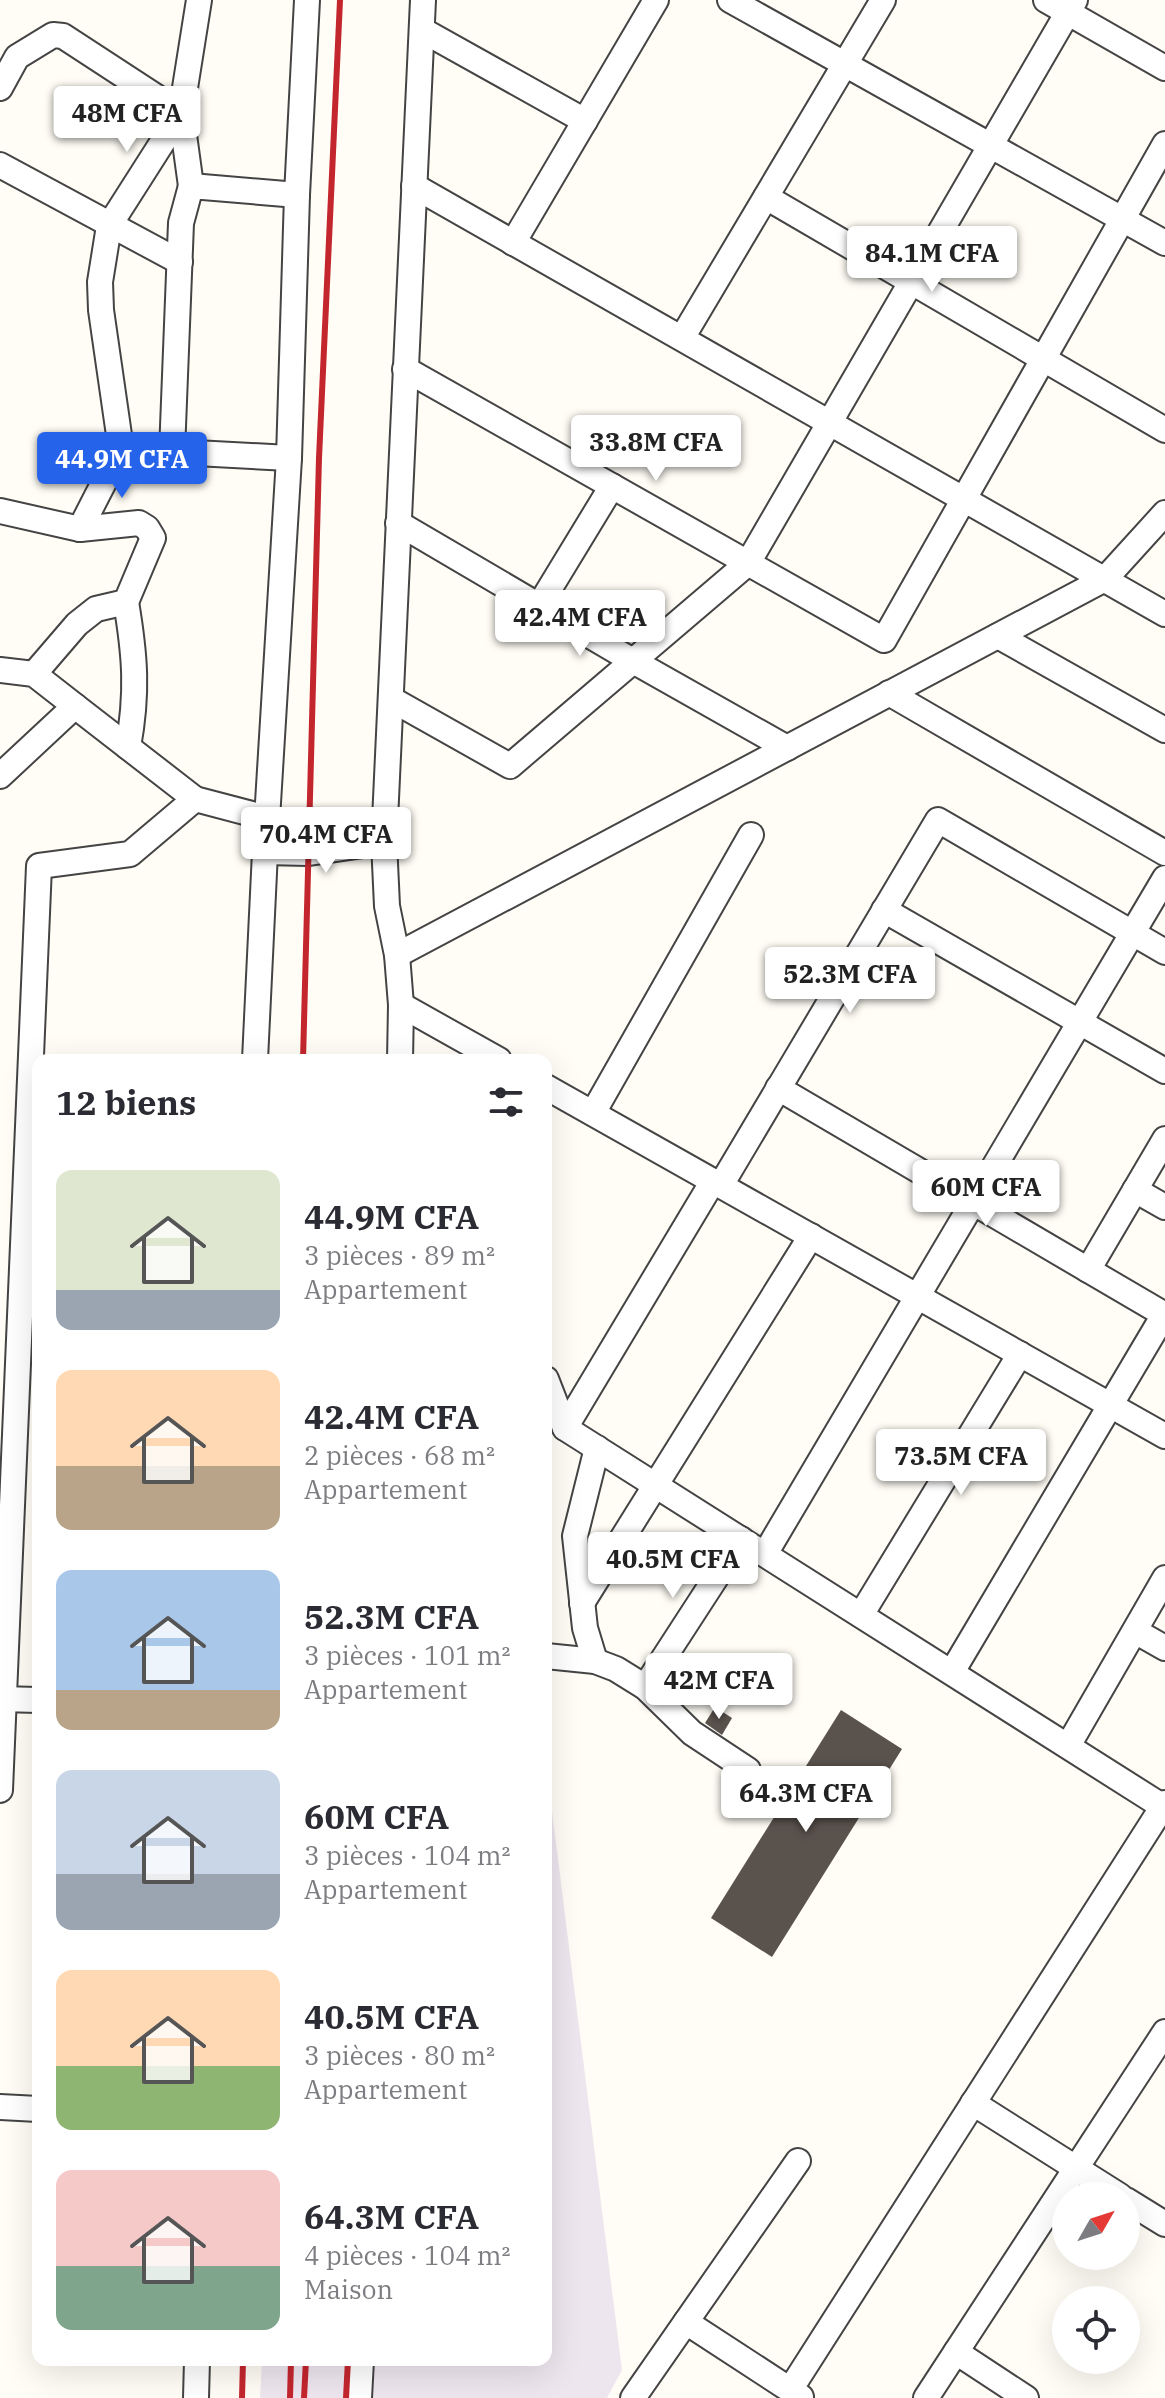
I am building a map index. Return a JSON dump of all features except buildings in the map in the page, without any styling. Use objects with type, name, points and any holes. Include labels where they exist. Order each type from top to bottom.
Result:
[{"type":"street","points":[[172,452],[181,223],[191,186],[181,113],[199,0]]},
{"type":"street","points":[[255,1054],[289,458],[307,0]]},
{"type":"street","points":[[400,1054],[401,1005],[397,955],[387,906],[384,842],[423,0]]},
{"type":"street","points":[[513,243],[656,0]]},
{"type":"street","points":[[730,0],[1165,243]]},
{"type":"street","points":[[682,338],[883,0]]},
{"type":"street","points":[[1046,0],[1071,6],[1165,68]]},
{"type":"street","points":[[391,699],[510,766],[748,563],[1071,6]]},
{"type":"street","points":[[422,30],[585,121]]},
{"type":"street","points":[[0,88],[8,52],[53,35],[63,36],[181,113]]},
{"type":"street","points":[[80,529],[121,449],[101,310],[101,271],[109,226],[181,113]]},
{"type":"street","points":[[405,369],[884,640],[1165,144]]},
{"type":"street","points":[[0,165],[180,262]]},
{"type":"street","points":[[191,186],[297,195]]},
{"type":"street","points":[[414,186],[1165,614]]},
{"type":"street","points":[[766,197],[1165,430]]},
{"type":"street","points":[[121,449],[289,458]]},
{"type":"street","points":[[539,606],[612,486]]},
{"type":"street","points":[[0,511],[80,529],[139,523],[147,528],[153,538],[126,602],[135,680],[135,707],[128,747]]},
{"type":"street","points":[[397,955],[1105,579],[1165,513]]},
{"type":"street","points":[[398,523],[787,748]]},
{"type":"street","points":[[34,674],[77,624],[96,609],[126,602]]},
{"type":"street","points":[[998,636],[1165,730]]},
{"type":"street","points":[[0,670],[34,674],[195,799],[267,818]]},
{"type":"street","points":[[889,693],[1165,853]]},
{"type":"street","points":[[0,776],[75,706]]},
{"type":"street","points":[[0,1790],[39,866],[130,854],[195,799]]},
{"type":"street","points":[[565,1428],[778,1088],[938,820],[1165,952]]},
{"type":"street","points":[[593,1113],[751,835]]},
{"type":"street","points":[[265,852],[309,853],[384,842]]},
{"type":"street","points":[[765,1554],[1165,878]]},
{"type":"street","points":[[884,910],[1165,1071]]},
{"type":"street","points":[[401,1005],[488,1054]]},
{"type":"street","points":[[778,1088],[1165,1314],[952,1672]]},
{"type":"street","points":[[552,1090],[1165,1436]]},
{"type":"street","points":[[1088,1270],[1165,1139]]},
{"type":"street","points":[[1135,1190],[1165,1207]]},
{"type":"street","points":[[582,1603],[811,1236]]},
{"type":"street","points":[[861,1615],[1020,1354]]},
{"type":"street","points":[[552,1394],[565,1428],[1164,1806],[973,2103],[796,2394],[686,2322]]},
{"type":"street","points":[[595,1661],[585,1628],[575,1536],[597,1448]]},
{"type":"street","points":[[645,1687],[741,1539]]},
{"type":"street","points":[[1068,1746],[1165,1578]]},
{"type":"street","points":[[1135,1631],[1165,1648]]},
{"type":"street","points":[[552,1657],[595,1661],[616,1669],[645,1687],[692,1733],[748,1770]]},
{"type":"street","points":[[2,1699],[32,1700]]},
{"type":"street","points":[[926,2398],[1165,2032]]},
{"type":"street","points":[[973,2103],[1098,2182]]},
{"type":"street","points":[[0,2107],[32,2109]]},
{"type":"street","points":[[633,2398],[798,2161]]},
{"type":"street","points":[[1140,2209],[1165,2224]]},
{"type":"street","points":[[956,2352],[1026,2398]]},
{"type":"street","points":[[196,2398],[197,2366]]},
{"type":"street","points":[[359,2398],[361,2366]]},
{"type":"shaded area","points":[[552,1811],[622,2370],[607,2398],[260,2398],[262,2366],[552,2366]]},
{"type":"railway","points":[[303,1054],[319,458],[340,0]]},
{"type":"railway","points":[[242,2398],[243,2366]]},
{"type":"railway","points":[[290,2398],[291,2366]]},
{"type":"railway","points":[[304,2398],[306,2366]]},
{"type":"railway","points":[[346,2398],[348,2366]]}]
